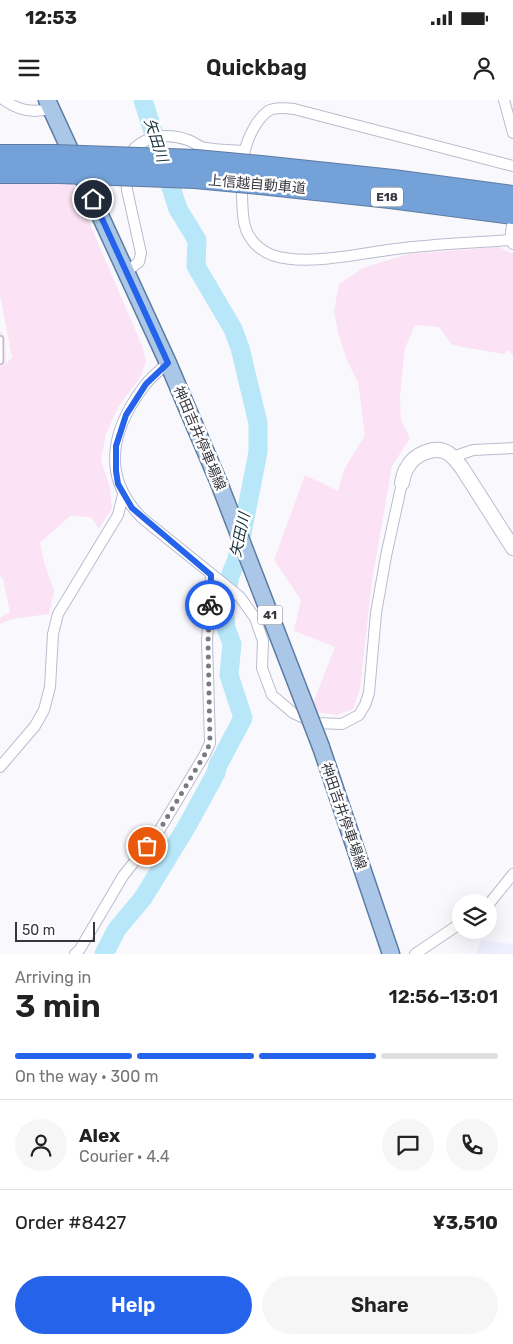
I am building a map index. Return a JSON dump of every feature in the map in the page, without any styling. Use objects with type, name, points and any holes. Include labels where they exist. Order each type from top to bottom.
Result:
[{"type":"highway","name":"上信越自動車道","points":[[0,155],[57,164]]},
{"type":"highway","name":"上信越自動車道","points":[[0,173],[57,164],[187,160],[512,220]]},
{"type":"highway","name":"上信越自動車道","points":[[260,175],[403,181],[513,196]]},
{"type":"main road","name":"神田吉井停車場線","points":[[49,104],[168,363],[220,484],[321,747],[391,954]]},
{"type":"street","points":[[4,100],[13,107],[38,112],[49,104]]},
{"type":"street","points":[[504,100],[513,133]]},
{"type":"street","points":[[512,220],[511,242],[398,249],[331,258],[289,258],[272,254],[255,244],[245,227],[242,207],[244,151],[257,122],[268,111],[281,108],[294,108],[513,166]]},
{"type":"street","points":[[126,272],[139,262],[141,253],[127,190],[127,160],[131,150],[138,144],[162,136],[176,136],[190,140],[203,147],[244,151]]},
{"type":"street","points":[[168,363],[146,384],[126,415],[116,446],[118,484],[132,508],[142,518],[211,575],[240,596],[255,618],[263,641],[262,668],[272,695],[293,713],[315,723],[342,724],[359,715],[365,705],[369,693],[376,613],[386,556],[402,483],[407,468],[415,457],[429,451],[446,452],[453,457],[513,548]]},
{"type":"street","points":[[453,457],[473,450],[513,448]]},
{"type":"street","points":[[0,767],[35,726],[44,710],[50,687],[53,634],[58,614],[118,515],[123,494]]},
{"type":"street","points":[[75,954],[80,949],[123,876],[159,831],[210,743],[208,641],[211,575]]},
{"type":"street","points":[[497,894],[513,874]]},
{"type":"street","points":[[415,954],[452,929]]},
{"type":"lane","points":[[0,338],[0,361]]},
{"type":"shaded area","points":[[71,180],[143,348],[146,362],[141,376],[118,407],[106,434],[101,460],[110,488],[112,508],[99,529],[91,517],[70,516],[40,543],[54,591],[49,614],[12,619],[0,624],[0,618],[10,612],[3,579],[0,576],[0,331],[5,337],[6,364],[12,357],[0,295],[0,182]]},
{"type":"shaded area","points":[[499,247],[513,254],[513,356],[509,350],[503,354],[452,345],[439,327],[415,325],[405,348],[400,395],[401,421],[410,438],[392,466],[372,581],[360,689],[353,709],[337,715],[316,712],[313,703],[335,647],[294,631],[301,600],[274,560],[305,475],[338,491],[344,470],[365,435],[358,382],[347,361],[334,311],[339,284],[363,268],[408,254]]},
{"type":"shaded area","points":[[481,940],[513,944],[513,954],[476,954]]},
{"type":"waterway","name":"矢田川","points":[[104,954],[117,929],[143,898],[187,826],[243,718],[229,675],[232,644],[226,628],[224,608],[230,576],[237,559],[258,452],[258,423],[240,348],[233,329],[196,266],[197,240],[178,209],[143,100]]},
{"type":"way so far","points":[[147,846],[159,831],[210,743],[208,641],[210,605]]},
{"type":"route","points":[[93,199],[168,363],[146,384],[126,415],[116,446],[118,484],[132,508],[142,518],[211,575],[210,605]]}]
